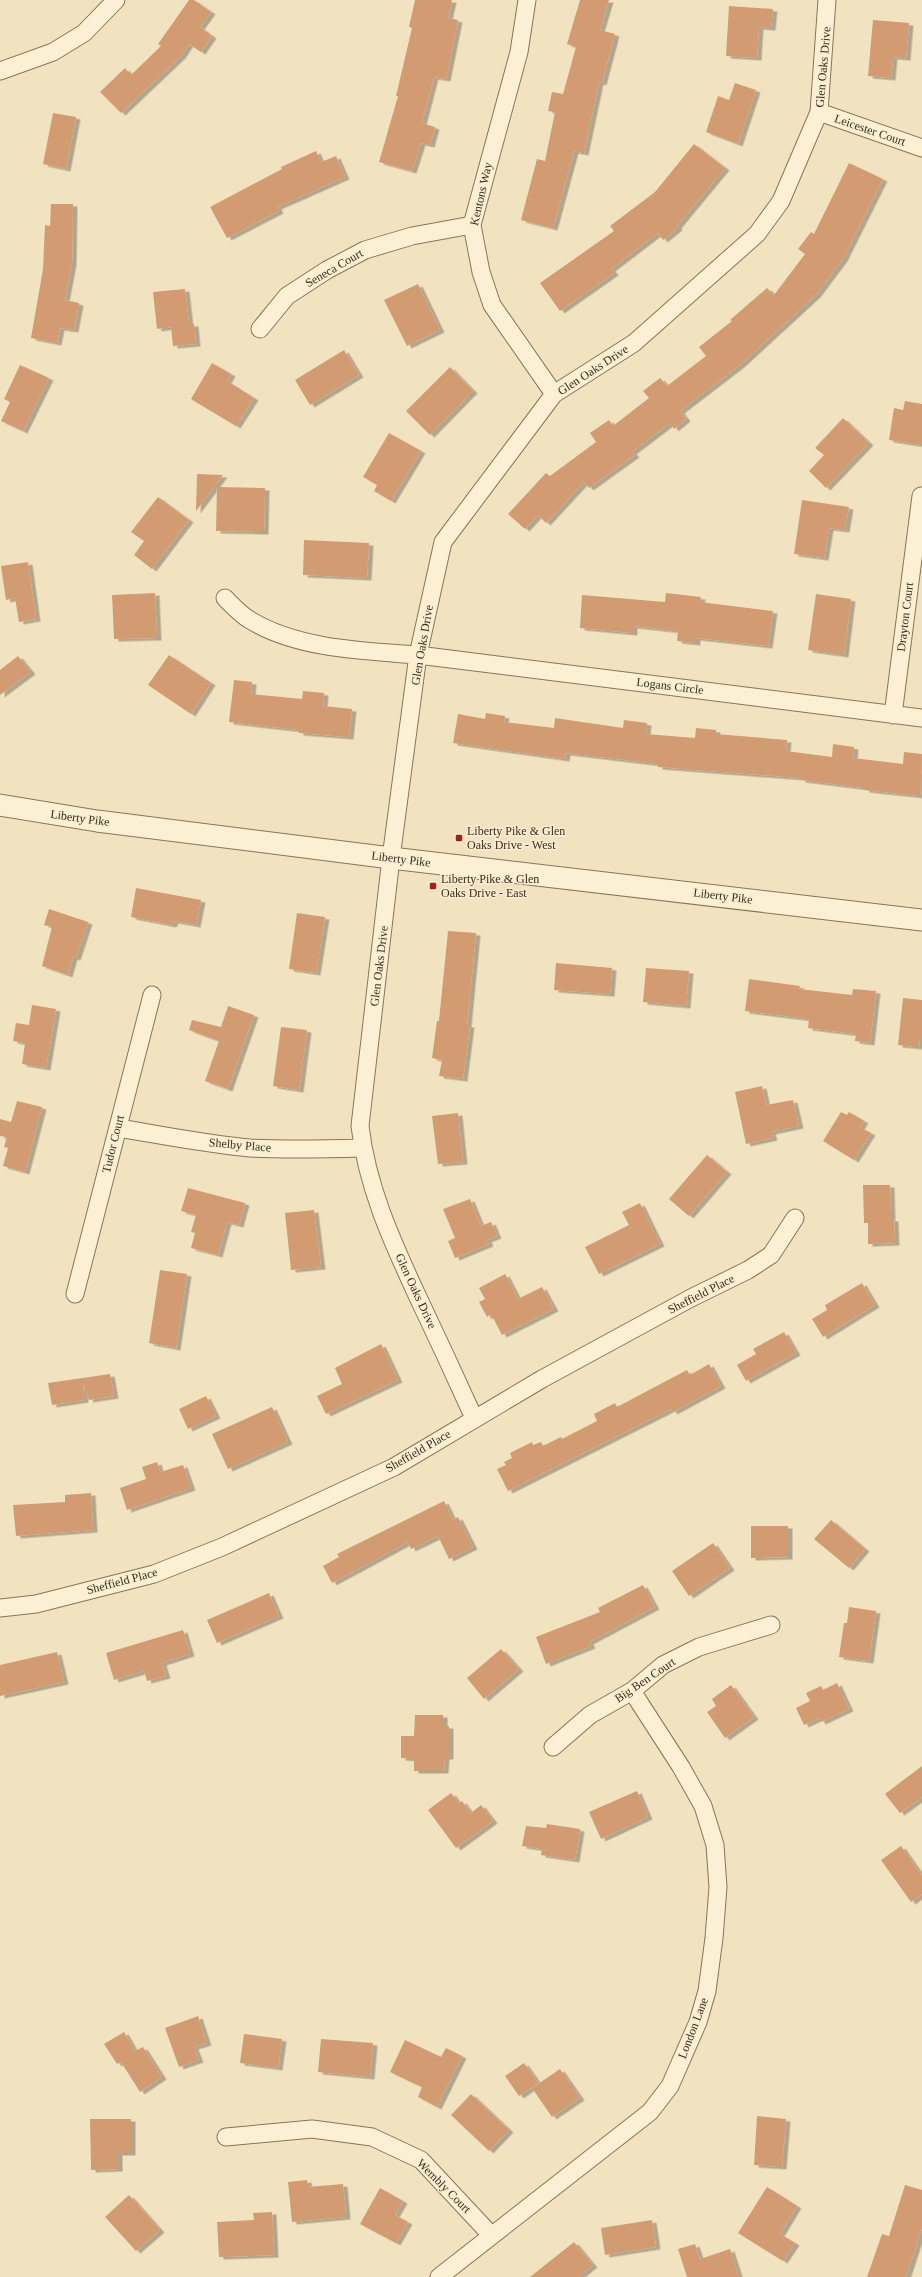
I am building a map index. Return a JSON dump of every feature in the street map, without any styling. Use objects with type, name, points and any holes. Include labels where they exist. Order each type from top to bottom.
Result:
[{"type":"street","points":[[0,71],[53,52],[84,33],[116,0]]},
{"type":"street","name":"Kentons Way","points":[[527,0],[519,52],[472,225],[481,272],[492,305],[554,394]]},
{"type":"street","name":"Glen Oaks Drive","points":[[474,1418],[387,1230],[374,1192],[363,1148],[360,1126],[418,655],[443,542],[554,394],[634,343],[757,234],[781,201],[819,112],[827,0]]},
{"type":"street","name":"Leicester Court","points":[[819,112],[922,148]]},
{"type":"street","name":"Seneca Court","points":[[260,330],[287,296],[327,270],[365,250],[412,236],[472,225]]},
{"type":"street","name":"Drayton Court","points":[[893,715],[921,496]]},
{"type":"street","name":"Logans Circle","points":[[225,598],[249,620],[285,635],[338,649],[418,655],[922,718]]},
{"type":"street","name":"Liberty Pike","points":[[0,805],[97,821],[392,858],[922,920]]},
{"type":"street","name":"Tudor Court","points":[[75,1294],[152,995]]},
{"type":"street","name":"Shelby Place","points":[[118,1128],[194,1141],[249,1148],[302,1150],[363,1148]]},
{"type":"street","name":"Sheffield Place","points":[[0,1608],[36,1604],[154,1574],[222,1547],[394,1467],[474,1418],[610,1341],[759,1263],[771,1255],[795,1218]]},
{"type":"street","name":"Big Ben Court","points":[[553,1747],[590,1715],[632,1691],[662,1665],[699,1647],[772,1625]]},
{"type":"street","name":"London Lane","points":[[439,2277],[650,2112],[670,2086],[698,2022],[707,1991],[714,1938],[718,1887],[715,1845],[699,1800],[681,1767],[632,1691]]},
{"type":"street","name":"Wembly Court","points":[[226,2137],[312,2128],[372,2138],[421,2160],[491,2235]]},
{"type":"building","points":[[189,0],[194,0],[211,12],[200,27],[212,36],[201,52],[189,44],[181,56],[121,113],[100,92],[125,68],[131,75],[161,46],[158,44]]},
{"type":"building","points":[[415,0],[452,0],[448,18],[458,20],[446,79],[434,77],[422,123],[435,127],[430,145],[421,143],[412,171],[379,162],[398,96],[396,96],[412,28],[409,27]]},
{"type":"building","points":[[580,0],[609,0],[600,30],[615,34],[602,83],[599,82],[584,153],[574,151],[553,228],[521,220],[537,159],[545,161],[555,112],[548,111],[552,92],[563,94],[576,47],[567,44]]},
{"type":"building","points":[[729,6],[773,9],[771,28],[759,27],[757,58],[726,56]]},
{"type":"building","points":[[873,20],[909,23],[906,58],[893,57],[891,78],[868,76]]},
{"type":"building","points":[[735,83],[756,90],[738,144],[706,132],[718,96],[729,100]]},
{"type":"building","points":[[53,113],[76,117],[66,169],[43,164]]},
{"type":"building","points":[[694,144],[725,168],[677,226],[678,228],[663,240],[658,233],[611,269],[614,273],[560,311],[540,283],[614,231],[610,226],[655,192]]},
{"type":"building","points":[[316,151],[321,162],[336,156],[345,177],[277,207],[279,211],[227,238],[210,207],[282,169],[281,167]]},
{"type":"building","points":[[849,163],[883,179],[843,259],[816,295],[740,365],[680,411],[686,419],[674,429],[670,423],[632,452],[635,455],[589,488],[584,482],[546,523],[538,515],[525,529],[508,514],[546,473],[550,476],[596,442],[590,433],[609,420],[613,426],[649,398],[643,391],[660,378],[667,386],[706,356],[699,347],[732,321],[730,320],[767,288],[774,295],[805,254],[798,249],[811,232],[814,234]]},
{"type":"building","points":[[51,204],[73,204],[72,263],[65,300],[79,303],[74,330],[60,328],[57,343],[31,338],[43,269],[45,225],[50,226]]},
{"type":"building","points":[[418,284],[440,330],[407,346],[384,300]]},
{"type":"building","points":[[185,289],[189,324],[194,324],[196,344],[173,346],[171,327],[157,329],[153,292]]},
{"type":"building","points":[[344,350],[359,375],[310,405],[295,380]]},
{"type":"building","points":[[212,363],[231,374],[227,381],[254,398],[236,426],[191,399]]},
{"type":"building","points":[[20,365],[49,378],[23,431],[1,421],[10,402],[4,399]]},
{"type":"building","points":[[450,367],[473,391],[430,435],[406,411]]},
{"type":"building","points":[[905,401],[922,404],[922,445],[889,440],[894,408],[903,410]]},
{"type":"building","points":[[843,418],[869,443],[826,488],[809,471],[824,455],[815,448]]},
{"type":"building","points":[[389,433],[421,451],[391,501],[374,491],[377,485],[363,477]]},
{"type":"building","points":[[197,474],[223,475],[196,511]]},
{"type":"building","points":[[217,487],[265,488],[264,532],[216,531]]},
{"type":"building","points":[[158,497],[189,520],[152,569],[134,555],[144,541],[131,532]]},
{"type":"building","points":[[802,500],[849,507],[845,530],[829,528],[824,558],[794,554]]},
{"type":"building","points":[[304,540],[369,543],[367,578],[303,575]]},
{"type":"building","points":[[28,562],[36,619],[19,622],[15,598],[6,600],[1,566]]},
{"type":"building","points":[[155,593],[157,638],[114,639],[112,595]]},
{"type":"building","points":[[666,593],[701,597],[700,602],[773,611],[768,646],[696,638],[696,643],[677,641],[678,631],[633,626],[633,633],[580,628],[582,595],[665,602]]},
{"type":"building","points":[[816,594],[851,599],[844,655],[808,650]]},
{"type":"building","points":[[169,655],[211,683],[191,714],[148,685]]},
{"type":"building","points":[[18,656],[31,672],[0,695],[0,670]]},
{"type":"building","points":[[234,680],[252,682],[251,694],[302,699],[303,691],[324,693],[323,706],[352,709],[349,737],[299,733],[299,730],[229,722]]},
{"type":"building","points":[[486,713],[505,716],[504,722],[554,728],[555,718],[623,728],[624,720],[647,723],[646,734],[695,738],[696,728],[716,730],[716,734],[787,740],[786,751],[832,757],[833,744],[854,747],[853,758],[903,764],[904,752],[922,754],[920,796],[865,790],[865,788],[801,780],[801,778],[658,767],[658,764],[566,753],[565,759],[453,743],[458,714],[485,719]]},
{"type":"building","points":[[136,888],[201,900],[196,925],[174,921],[172,925],[131,917]]},
{"type":"building","points":[[49,909],[88,922],[76,958],[73,957],[68,975],[42,966],[52,927],[44,925]]},
{"type":"building","points":[[297,913],[325,917],[316,973],[289,969]]},
{"type":"building","points":[[448,931],[476,933],[467,1025],[470,1025],[463,1079],[439,1076],[442,1060],[432,1058],[437,1021],[439,1021]]},
{"type":"building","points":[[556,963],[612,968],[610,994],[554,990]]},
{"type":"building","points":[[646,968],[689,971],[686,1006],[643,1002]]},
{"type":"building","points":[[749,979],[800,986],[799,989],[852,995],[853,989],[876,991],[870,1043],[855,1041],[856,1034],[808,1028],[809,1019],[745,1011]]},
{"type":"building","points":[[903,998],[922,1000],[922,1037],[920,1037],[919,1047],[898,1045]]},
{"type":"building","points":[[32,1005],[56,1009],[46,1068],[22,1064],[25,1043],[13,1041],[16,1023],[29,1025]]},
{"type":"building","points":[[228,1006],[254,1015],[228,1089],[205,1081],[219,1041],[189,1030],[192,1020],[221,1027]]},
{"type":"building","points":[[281,1027],[307,1030],[299,1090],[273,1086]]},
{"type":"building","points":[[762,1086],[766,1105],[793,1100],[799,1126],[771,1132],[773,1138],[746,1144],[735,1092]]},
{"type":"building","points":[[17,1101],[42,1107],[25,1172],[3,1166],[8,1148],[4,1147],[7,1137],[0,1136],[0,1119],[11,1122]]},
{"type":"building","points":[[841,1112],[847,1115],[849,1112],[864,1121],[860,1127],[871,1133],[854,1160],[823,1141]]},
{"type":"building","points":[[458,1113],[463,1162],[438,1164],[432,1116]]},
{"type":"building","points":[[707,1155],[727,1172],[689,1216],[669,1199]]},
{"type":"building","points":[[863,1185],[890,1185],[891,1219],[894,1219],[895,1243],[868,1244],[868,1223],[864,1223]]},
{"type":"building","points":[[188,1188],[245,1203],[239,1225],[227,1222],[218,1255],[191,1248],[195,1233],[191,1232],[196,1215],[181,1211]]},
{"type":"building","points":[[470,1199],[481,1226],[491,1222],[497,1236],[487,1240],[489,1244],[455,1258],[448,1241],[455,1238],[443,1209]]},
{"type":"building","points":[[640,1203],[660,1244],[599,1274],[585,1247],[629,1225],[622,1212]]},
{"type":"building","points":[[314,1210],[321,1267],[291,1270],[285,1213]]},
{"type":"building","points":[[160,1270],[187,1274],[176,1348],[149,1343]]},
{"type":"building","points":[[505,1274],[518,1299],[542,1287],[554,1309],[502,1335],[491,1314],[487,1317],[479,1302],[485,1299],[479,1288]]},
{"type":"building","points":[[862,1283],[875,1305],[823,1337],[812,1319],[827,1310],[825,1305]]},
{"type":"building","points":[[784,1332],[796,1353],[746,1381],[737,1365],[756,1354],[753,1349]]},
{"type":"building","points":[[381,1344],[398,1380],[326,1414],[317,1396],[342,1384],[335,1368]]},
{"type":"building","points":[[709,1364],[721,1386],[673,1412],[671,1409],[508,1491],[497,1469],[506,1465],[504,1462],[512,1458],[510,1453],[532,1442],[533,1445],[541,1442],[543,1446],[561,1437],[562,1439],[597,1421],[594,1414],[615,1403],[617,1407],[687,1370],[690,1375]]},
{"type":"building","points":[[110,1374],[114,1396],[89,1400],[83,1383],[84,1400],[52,1405],[48,1383]]},
{"type":"building","points":[[206,1396],[216,1416],[188,1429],[179,1409]]},
{"type":"building","points":[[272,1407],[288,1442],[228,1469],[212,1434]]},
{"type":"building","points":[[157,1462],[160,1472],[183,1465],[191,1488],[127,1510],[120,1488],[146,1479],[142,1467]]},
{"type":"building","points":[[91,1493],[93,1530],[16,1536],[13,1505],[65,1502],[65,1495]]},
{"type":"building","points":[[444,1501],[453,1520],[458,1517],[473,1547],[449,1559],[438,1536],[411,1549],[408,1542],[332,1583],[323,1566],[339,1557],[337,1554]]},
{"type":"building","points":[[831,1520],[865,1549],[849,1568],[814,1539]]},
{"type":"building","points":[[751,1526],[788,1526],[788,1557],[751,1558]]},
{"type":"building","points":[[713,1543],[730,1568],[689,1596],[672,1571]]},
{"type":"building","points":[[643,1585],[655,1607],[589,1642],[591,1646],[546,1664],[536,1637],[600,1612],[598,1608]]},
{"type":"building","points":[[269,1593],[279,1616],[217,1643],[207,1620]]},
{"type":"building","points":[[849,1607],[876,1611],[869,1661],[839,1657],[844,1623],[847,1623]]},
{"type":"building","points":[[183,1630],[190,1654],[162,1663],[166,1676],[147,1681],[144,1671],[114,1680],[106,1653]]},
{"type":"building","points":[[501,1649],[519,1669],[484,1699],[467,1678]]},
{"type":"building","points":[[57,1652],[64,1682],[0,1696],[0,1665]]},
{"type":"building","points":[[837,1683],[849,1709],[821,1722],[819,1718],[804,1725],[796,1708],[810,1701],[806,1693],[821,1686],[823,1690]]},
{"type":"building","points":[[731,1685],[754,1717],[725,1738],[707,1712],[716,1706],[712,1699]]},
{"type":"building","points":[[415,1715],[443,1715],[443,1726],[449,1726],[449,1757],[445,1757],[444,1771],[414,1771],[414,1759],[401,1758],[401,1736],[414,1736]]},
{"type":"building","points":[[922,1766],[922,1797],[900,1813],[885,1794]]},
{"type":"building","points":[[637,1791],[648,1817],[601,1839],[589,1812]]},
{"type":"building","points":[[451,1793],[459,1803],[462,1801],[471,1813],[481,1805],[493,1821],[456,1848],[428,1810]]},
{"type":"building","points":[[547,1824],[580,1829],[575,1860],[541,1855],[542,1849],[522,1846],[526,1826],[546,1828]]},
{"type":"building","points":[[901,1846],[922,1876],[922,1894],[911,1902],[881,1860]]},
{"type":"building","points":[[198,2016],[207,2043],[194,2047],[199,2060],[179,2067],[165,2028]]},
{"type":"building","points":[[124,2032],[135,2051],[143,2047],[162,2077],[140,2092],[121,2062],[117,2064],[104,2044]]},
{"type":"building","points":[[244,2034],[282,2039],[278,2068],[240,2063]]},
{"type":"building","points":[[321,2039],[373,2043],[370,2077],[318,2072]]},
{"type":"building","points":[[405,2040],[441,2057],[446,2048],[462,2056],[437,2107],[418,2097],[422,2087],[390,2072]]},
{"type":"building","points":[[524,2063],[538,2083],[519,2096],[505,2076]]},
{"type":"building","points":[[560,2069],[580,2098],[552,2117],[532,2088]]},
{"type":"building","points":[[471,2094],[509,2130],[489,2151],[451,2115]]},
{"type":"building","points":[[757,2116],[786,2119],[782,2167],[754,2165]]},
{"type":"building","points":[[90,2119],[131,2119],[131,2153],[118,2153],[118,2169],[91,2170]]},
{"type":"building","points":[[307,2180],[308,2187],[343,2184],[346,2217],[292,2222],[288,2182]]},
{"type":"building","points":[[905,2185],[922,2190],[922,2228],[906,2277],[867,2277],[882,2234],[889,2236]]},
{"type":"building","points":[[767,2187],[797,2206],[780,2234],[795,2243],[783,2261],[738,2233]]},
{"type":"building","points":[[380,2188],[403,2201],[395,2215],[408,2222],[396,2243],[360,2224]]},
{"type":"building","points":[[129,2195],[160,2230],[136,2251],[105,2217]]},
{"type":"building","points":[[272,2212],[274,2255],[219,2257],[217,2222],[254,2220],[253,2213]]},
{"type":"building","points":[[652,2220],[656,2247],[605,2255],[601,2228]]},
{"type":"building","points":[[574,2242],[593,2265],[578,2277],[530,2277]]},
{"type":"building","points":[[695,2244],[700,2259],[730,2249],[739,2277],[687,2277],[678,2249]]},
{"type":"place","name":"Liberty Pike & Glen Oaks Drive - West","points":[[459,838]]},
{"type":"place","name":"Liberty Pike & Glen Oaks Drive - East","points":[[433,886]]}]
